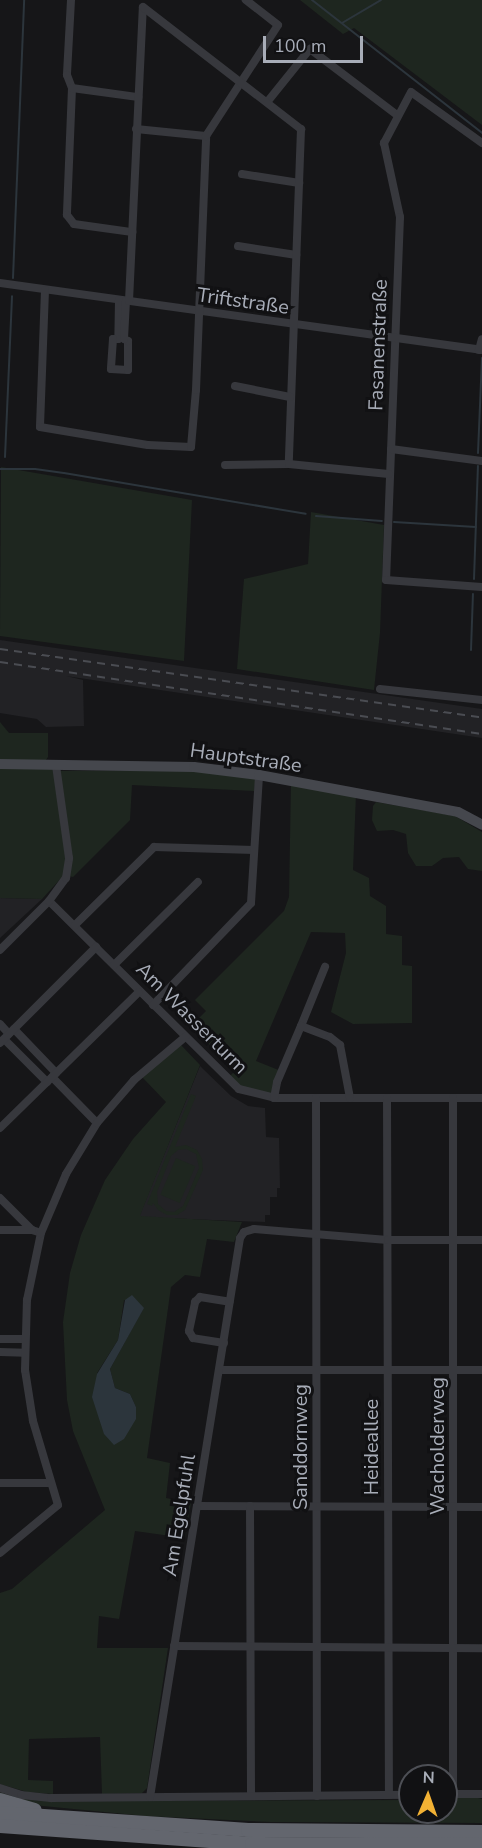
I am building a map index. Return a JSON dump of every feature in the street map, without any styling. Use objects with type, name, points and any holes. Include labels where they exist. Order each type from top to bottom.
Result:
[{"type":"highway","points":[[0,1800],[66,1818]]},
{"type":"highway","points":[[0,1813],[248,1830],[482,1832]]},
{"type":"highway","points":[[0,1826],[252,1844],[482,1845]]},
{"type":"street","points":[[71,0],[67,75],[72,88],[67,215],[69,221],[132,232]]},
{"type":"street","points":[[45,290],[40,427],[148,445],[191,447],[193,443],[206,136],[278,25],[246,0]]},
{"type":"street","points":[[121,339],[132,232],[143,7],[300,127],[289,464]]},
{"type":"street","points":[[268,101],[310,50],[397,115]]},
{"type":"street","points":[[72,88],[138,97]]},
{"type":"street","name":"Fasanenstraße","points":[[482,143],[411,92],[384,143],[400,217],[386,580],[482,587]]},
{"type":"street","points":[[136,129],[206,136]]},
{"type":"street","points":[[243,174],[299,183]]},
{"type":"street","points":[[238,246],[296,255]]},
{"type":"street","name":"Triftstraße","points":[[0,284],[480,350]]},
{"type":"street","points":[[480,350],[482,339]]},
{"type":"street","points":[[235,386],[290,397]]},
{"type":"street","points":[[391,448],[482,460]]},
{"type":"street","points":[[225,465],[289,464],[389,474]]},
{"type":"street","points":[[380,689],[482,700]]},
{"type":"street","name":"Hauptstraße","points":[[0,764],[194,767],[259,775],[458,812],[482,825]]},
{"type":"street","points":[[0,950],[62,886],[68,868],[56,765]]},
{"type":"street","points":[[153,1005],[252,903],[259,775]]},
{"type":"street","points":[[75,925],[154,847],[254,850]]},
{"type":"street","points":[[114,965],[198,882]]},
{"type":"street","name":"Am Wasserturm","points":[[49,901],[239,1089],[274,1098],[482,1098]]},
{"type":"street","points":[[7,1036],[96,947]]},
{"type":"street","points":[[274,1098],[281,1071],[325,967]]},
{"type":"street","points":[[0,1128],[139,992]]},
{"type":"street","points":[[0,1024],[7,1036],[98,1123]]},
{"type":"street","points":[[301,1026],[330,1037],[340,1045],[350,1098]]},
{"type":"street","points":[[7,1036],[52,1077]]},
{"type":"street","points":[[0,1553],[58,1505],[29,1401],[25,1353],[27,1300],[41,1233],[66,1174],[98,1123],[134,1080],[185,1037]]},
{"type":"street","name":"Sanddornweg","points":[[316,1098],[317,1796]]},
{"type":"street","name":"Heideallee","points":[[387,1098],[389,1795]]},
{"type":"street","name":"Wacholderweg","points":[[451,1764],[455,1648],[453,1098]]},
{"type":"street","points":[[0,1198],[32,1230]]},
{"type":"street","name":"Am Egelpfuhl","points":[[150,1797],[240,1238],[244,1232],[254,1229],[315,1234]]},
{"type":"street","points":[[0,1230],[32,1230],[41,1233]]},
{"type":"street","points":[[315,1234],[388,1240],[482,1240]]},
{"type":"street","points":[[224,1343],[193,1338],[189,1331],[195,1302],[200,1297],[230,1302]]},
{"type":"street","points":[[0,1339],[25,1339]]},
{"type":"street","points":[[0,1352],[25,1353]]},
{"type":"street","points":[[220,1370],[482,1370]]},
{"type":"street","points":[[0,1483],[50,1483]]},
{"type":"street","points":[[197,1506],[482,1507]]},
{"type":"street","points":[[250,1506],[251,1796]]},
{"type":"street","points":[[174,1646],[482,1648]]},
{"type":"street","points":[[0,1788],[21,1795],[43,1797],[398,1795]]},
{"type":"street","points":[[458,1794],[482,1794]]},
{"type":"shaded area","points":[[300,0],[482,0],[482,125],[354,28],[343,34]]},
{"type":"shaded area","points":[[1,467],[192,500],[184,661],[0,636]]},
{"type":"shaded area","points":[[311,512],[384,525],[380,633],[374,690],[237,669],[244,579],[308,564]]},
{"type":"shaded area","points":[[0,640],[482,709],[482,738],[66,676],[83,680],[84,726],[46,727],[37,719],[0,713]]},
{"type":"shaded area","points":[[0,722],[9,733],[48,733],[48,757],[41,767],[51,768],[54,771],[195,770],[256,779],[254,791],[132,785],[130,820],[73,877],[64,875],[42,899],[0,898]]},
{"type":"shaded area","points":[[291,782],[356,794],[353,870],[369,878],[370,896],[386,906],[386,934],[402,936],[402,965],[412,966],[412,1023],[353,1024],[331,1012],[346,953],[345,933],[311,932],[256,1061],[281,1071],[274,1098],[249,1093],[227,1079],[235,1071],[194,1029],[196,1026],[194,1023],[206,1011],[195,1000],[284,911],[289,897]]},
{"type":"shaded area","points":[[376,802],[455,816],[482,832],[482,871],[468,869],[459,857],[443,858],[432,866],[416,866],[408,853],[406,834],[393,830],[377,831],[372,820],[373,806]]},
{"type":"shaded area","points":[[0,898],[42,899],[0,938]]},
{"type":"shaded area","points":[[181,1045],[200,1065],[140,1216],[242,1222],[234,1242],[207,1239],[200,1277],[185,1275],[171,1287],[147,1458],[170,1463],[166,1498],[191,1503],[185,1538],[135,1531],[119,1619],[99,1616],[97,1648],[168,1648],[147,1788],[142,1793],[102,1794],[100,1737],[29,1739],[28,1780],[53,1781],[53,1794],[27,1792],[0,1784],[0,1593],[12,1589],[105,1510],[73,1431],[67,1400],[63,1322],[70,1273],[81,1235],[105,1180],[133,1139],[166,1102],[142,1077]],"holes":[[[124,1300],[143,1309],[110,1369],[115,1388],[130,1394],[136,1407],[136,1419],[97,1373],[118,1340]]]},
{"type":"shaded area","points":[[200,1066],[231,1096],[248,1106],[265,1108],[266,1137],[279,1138],[280,1188],[277,1188],[277,1197],[270,1197],[270,1215],[265,1215],[265,1222],[139,1217]]},
{"type":"shaded area","points":[[191,1094],[196,1096],[175,1147],[186,1145],[197,1150],[202,1159],[203,1170],[185,1210],[177,1215],[167,1215],[158,1210],[153,1203],[152,1206],[147,1204]],"holes":[[[186,1149],[196,1154],[199,1168],[183,1206],[174,1212],[166,1211],[158,1204],[157,1192],[171,1156],[178,1150]]]},
{"type":"shaded area","points":[[176,1158],[195,1166],[180,1203],[160,1195]]},
{"type":"shaded area","points":[[132,1295],[144,1308],[110,1369],[115,1388],[130,1394],[136,1407],[136,1419],[124,1439],[114,1445],[104,1434],[92,1397],[97,1374],[118,1340],[125,1300]]},
{"type":"shaded area","points":[[0,1792],[30,1800],[54,1801],[398,1800],[398,1823],[271,1822],[145,1816],[33,1805],[0,1797]]},
{"type":"shaded area","points":[[458,1798],[482,1799],[482,1823],[458,1823]]},
{"type":"waterway","points":[[13,278],[24,0]]},
{"type":"waterway","points":[[312,0],[482,133]]},
{"type":"waterway","points":[[342,23],[381,0]]},
{"type":"waterway","points":[[5,457],[12,296]]},
{"type":"waterway","points":[[478,453],[482,358]]},
{"type":"waterway","points":[[474,579],[478,466]]},
{"type":"waterway","points":[[0,469],[35,469],[64,473],[306,514]]},
{"type":"waterway","points":[[316,516],[382,521]]},
{"type":"waterway","points":[[394,522],[476,527]]},
{"type":"waterway","points":[[471,650],[473,594]]},
{"type":"railway","points":[[0,649],[482,718]]},
{"type":"railway","points":[[0,662],[482,734]]}]
